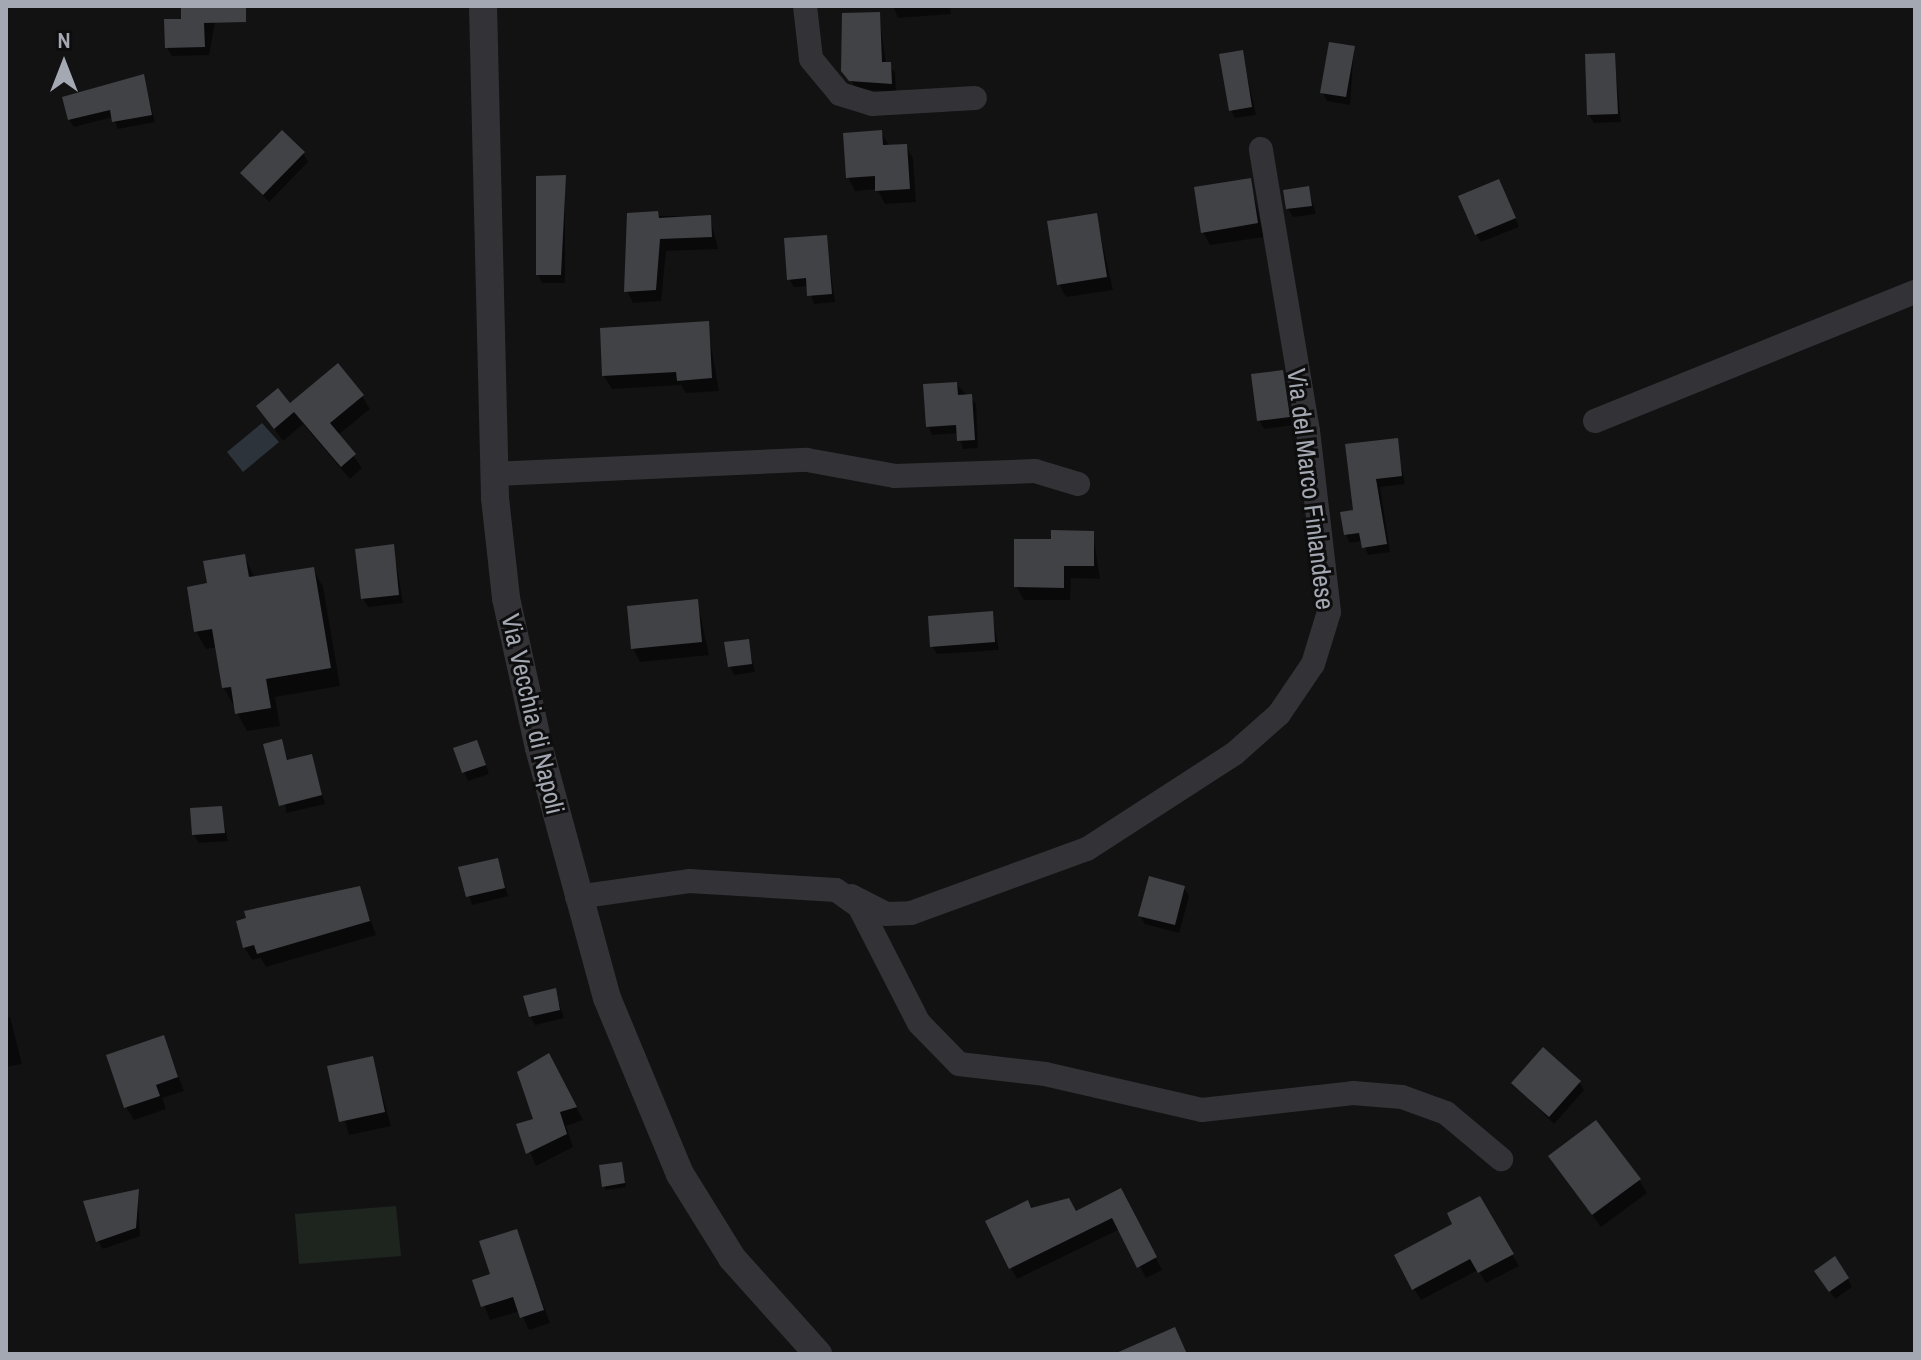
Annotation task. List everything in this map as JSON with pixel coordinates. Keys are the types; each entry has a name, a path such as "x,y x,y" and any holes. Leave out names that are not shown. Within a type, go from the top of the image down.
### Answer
{"street":[{"name":"Via Vecchia di Napoli","path":"483,6 494,474 512,627 577,897 623,1044 685,1186 739,1267 818,1354"},
{"path":"805,6 811,59 840,94 872,104 975,98"},
{"name":"Via del Marco Finlandese","path":"577,897 703,881 827,888 886,914 911,913 1087,849 1234,754 1279,714 1317,656 1329,612 1308,431 1261,149"},
{"path":"1595,421 1915,292"},
{"path":"494,474 807,460 895,476 1035,471 1078,484"},
{"path":"851,896 919,1023 959,1064 1045,1074 1202,1110 1353,1093 1402,1097 1446,1113 1501,1159"}],"shaded area":[{"path":"262,423 279,442 243,472 227,452"},
{"path":"396,1206 401,1256 299,1264 295,1214"}],"building":[{"path":"181,6 246,6 246,22 204,23 205,47 165,48 164,19 181,19"},
{"path":"880,12 882,62 891,62 892,84 849,81 841,71 842,13"},
{"path":"1329,42 1355,46 1346,97 1320,93"},
{"path":"1243,50 1252,107 1229,111 1219,54"},
{"path":"1615,53 1618,114 1587,115 1585,54"},
{"path":"144,74 152,115 112,122 110,110 68,120 62,97"},
{"path":"282,130 305,152 263,195 240,173"},
{"path":"882,130 883,145 907,144 910,189 875,191 875,176 846,178 843,133"},
{"path":"566,175 561,275 536,275 536,176"},
{"path":"1251,178 1258,223 1201,233 1194,187"},
{"path":"1499,179 1516,218 1475,235 1458,196"},
{"path":"1309,186 1312,206 1286,209 1283,190"},
{"path":"658,211 659,218 711,215 712,237 660,239 656,290 624,292 627,213"},
{"path":"1097,213 1107,277 1057,285 1047,221"},
{"path":"827,235 832,294 807,296 806,278 787,280 784,238"},
{"path":"709,321 712,378 677,381 676,372 602,376 600,328"},
{"path":"338,363 364,395 330,423 356,454 341,467 294,412 274,429 256,406 278,388 290,403"},
{"path":"1283,370 1290,417 1257,421 1251,374"},
{"path":"957,382 958,395 972,394 975,440 957,441 956,425 926,427 923,384"},
{"path":"1398,438 1402,476 1376,479 1387,544 1362,548 1359,533 1344,535 1340,512 1353,510 1345,444"},
{"path":"1051,530 1094,531 1094,566 1064,566 1064,588 1014,587 1014,539 1051,539"},
{"path":"394,544 399,595 361,599 355,549"},
{"path":"245,554 249,577 314,567 331,668 266,679 271,708 235,714 231,687 222,688 212,629 194,632 187,587 207,583 203,561"},
{"path":"698,599 702,642 631,649 627,606"},
{"path":"993,611 995,642 930,647 928,616"},
{"path":"749,639 752,664 728,667 724,642"},
{"path":"282,739 287,760 312,754 322,795 279,806 263,744"},
{"path":"477,740 486,765 462,773 453,748"},
{"path":"222,806 225,833 192,835 190,808"},
{"path":"498,858 505,888 466,897 458,867"},
{"path":"1149,876 1185,886 1175,925 1138,916"},
{"path":"360,886 370,921 257,954 254,945 243,948 236,921 246,918 244,911"},
{"path":"556,988 560,1010 529,1017 523,996"},
{"path":"164,1035 178,1077 156,1085 160,1096 124,1108 106,1055"},
{"path":"1543,1047 1581,1081 1549,1117 1511,1083"},
{"path":"549,1053 577,1107 560,1112 567,1134 526,1154 516,1124 533,1119 517,1072"},
{"path":"373,1056 385,1112 339,1122 327,1066"},
{"path":"1596,1120 1641,1179 1592,1215 1548,1156"},
{"path":"622,1162 625,1183 602,1187 599,1165"},
{"path":"1121,1188 1157,1257 1137,1268 1112,1218 1009,1269 985,1221 1028,1200 1031,1208 1069,1198 1076,1211"},
{"path":"139,1189 136,1228 96,1242 83,1201"},
{"path":"1480,1196 1514,1254 1478,1273 1470,1259 1412,1290 1394,1255 1452,1224 1447,1213"},
{"path":"517,1229 544,1310 520,1318 513,1297 481,1307 472,1280 490,1274 479,1241"},
{"path":"1835,1256 1849,1278 1829,1292 1814,1271"},
{"path":"1175,1327 1187,1354 1114,1354"}]}
